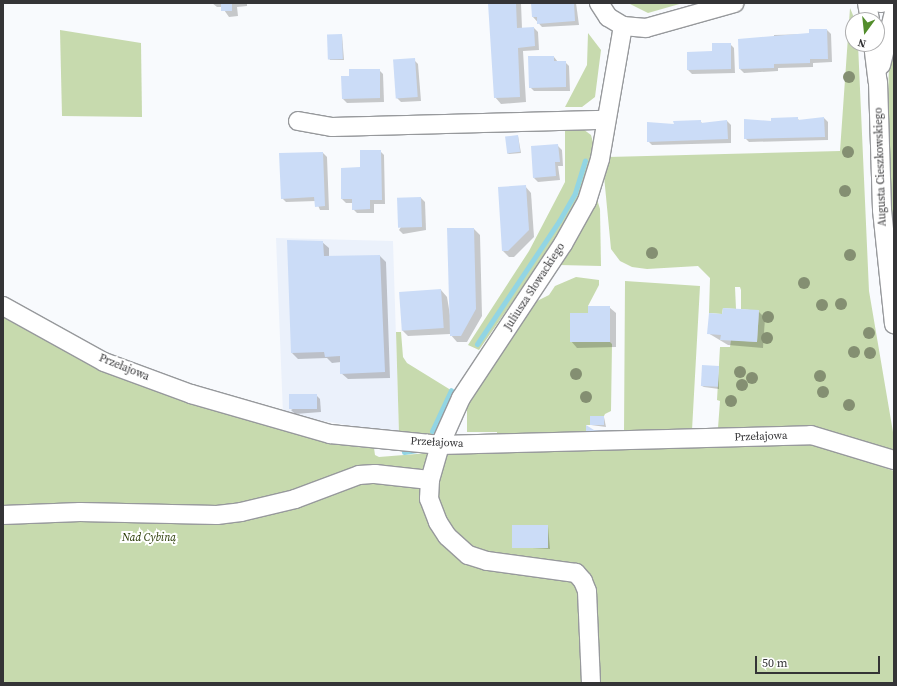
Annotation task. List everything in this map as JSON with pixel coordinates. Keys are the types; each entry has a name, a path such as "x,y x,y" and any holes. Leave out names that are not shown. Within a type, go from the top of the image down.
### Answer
{"street":[{"path":"599,3 608,17 623,26 646,28 735,3"},
{"name":"Augusta Cieszkowskiego","path":"878,82 894,12"},
{"name":"Juliusza Słowackiego","path":"591,683 587,591 583,581 576,573 487,561 468,555 448,536 438,522 430,499 430,480 440,445 462,398 581,214 597,171 623,26"},
{"name":"Augusta Cieszkowskiego","path":"874,52 878,82 882,210 894,324"},
{"path":"298,121 332,127 606,120"},
{"name":"Przełajowa","path":"3,306 104,362 190,394 330,434 440,445 811,435 894,460"},
{"path":"3,515 80,512 217,515 240,512 295,499 359,475 375,474 430,480"}],"shaded area":[{"path":"276,238 393,241 399,434 283,414"}],"green space":[{"path":"628,3 683,3 648,13"},
{"path":"60,30 141,43 142,117 62,116"},
{"path":"894,31 894,251 887,123 889,67"},
{"path":"588,33 601,50 595,97 582,107 565,107 587,65"},
{"path":"847,52 858,52 869,291 894,438 894,454 855,443 624,432 625,281 700,286 692,430 718,428 720,401 717,400 720,347 730,347 731,340 757,342 759,311 741,309 741,290 740,287 735,287 736,309 723,308 722,314 709,313 710,278 698,266 647,269 632,267 620,261 611,249 604,176 608,157 840,151"},
{"path":"565,129 583,129 591,135 594,146 585,189 560,234 479,350 468,345 529,251 565,182"},
{"path":"596,196 600,209 601,266 559,265"},
{"path":"576,277 599,280 599,285 588,306 588,313 570,314 570,342 610,342 612,344 611,411 604,416 590,417 590,425 586,425 586,436 497,438 497,432 467,432 467,407 535,302 549,295 555,286"},
{"name":"Nad Cybiną","path":"3,311 221,409 357,447 374,448 375,455 379,457 429,453 811,443 894,471 894,683 3,683"},
{"path":"396,332 401,332 403,357 407,363 454,392 438,430 432,434 399,434"}],"building":[{"path":"221,3 232,3 232,11 221,11"},
{"path":"488,3 516,3 517,28 534,27 535,46 518,48 520,97 494,98"},
{"path":"531,3 574,3 575,21 537,24 537,17 532,17"},
{"path":"809,29 827,29 828,59 810,59 810,63 774,64 774,68 739,69 738,39 809,33"},
{"path":"342,34 343,59 328,60 327,35"},
{"path":"712,43 731,43 731,69 687,70 687,52 712,51"},
{"path":"528,56 554,56 554,61 566,61 566,87 529,88"},
{"path":"415,58 418,97 396,98 393,60"},
{"path":"349,69 380,69 380,98 342,99 341,76 349,76"},
{"path":"798,117 798,120 824,117 825,137 744,139 744,119 771,121 771,118"},
{"path":"701,120 701,123 727,120 728,139 647,142 647,122 674,124 673,121"},
{"path":"518,135 520,152 507,153 505,137"},
{"path":"558,144 560,162 555,162 556,176 533,178 531,146"},
{"path":"360,150 381,150 382,200 370,200 370,209 352,210 352,199 341,199 341,168 360,167"},
{"path":"323,152 325,206 315,207 314,197 281,199 279,153"},
{"path":"526,185 529,230 508,251 502,251 498,187"},
{"path":"421,197 422,227 398,228 397,198"},
{"path":"447,228 474,228 476,309 461,336 450,336"},
{"path":"287,240 323,241 324,256 380,255 385,372 340,374 340,356 325,357 324,352 291,353"},
{"path":"441,289 444,328 402,331 399,292"},
{"path":"588,306 610,306 610,342 570,342 570,313 588,313"},
{"path":"723,308 759,310 757,342 720,340 721,335 707,334 709,313 722,314"},
{"path":"702,365 719,366 718,387 701,386"},
{"path":"289,394 317,394 317,409 289,409"},
{"path":"590,416 604,416 604,425 590,425"},
{"path":"586,425 594,430 624,430 624,436 586,436"},
{"path":"512,525 548,525 548,548 512,548"}],"waterway":[{"path":"477,344 559,221 575,193 585,161"},
{"path":"432,431 451,390"},
{"path":"404,452 417,450"}]}
